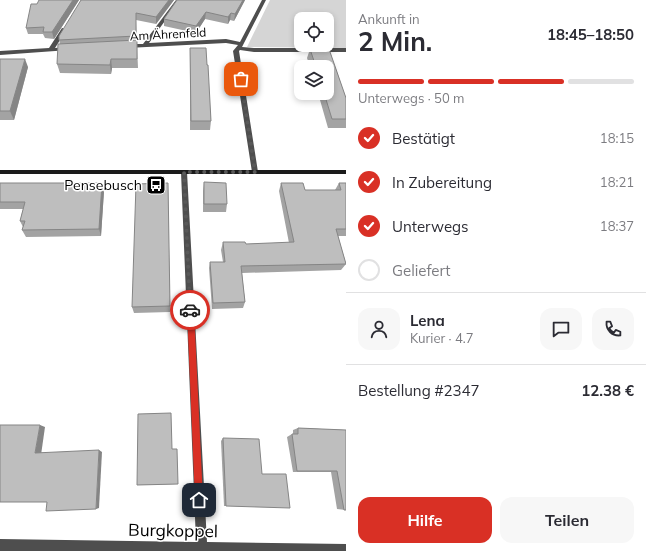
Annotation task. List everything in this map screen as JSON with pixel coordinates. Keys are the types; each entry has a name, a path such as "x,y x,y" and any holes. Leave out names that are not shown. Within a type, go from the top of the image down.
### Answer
{"main road":[{"path":"0,172 346,172"}],"street":[{"path":"145,45 178,0"},
{"path":"255,172 236,51 264,0"},
{"path":"51,50 66,25"},
{"name":"Am Ährenfeld","path":"123,46 226,41 254,50 346,50"},
{"path":"0,53 72,49"},
{"path":"184,172 201,549"},
{"name":"Burgkoppel","path":"0,545 346,550"}],"shaded area":[{"path":"270,0 346,0 346,48 334,48 334,12 294,12 294,47 247,47"}],"building":[{"path":"39,0 73,0 52,32 43,32 44,27 26,28 31,4 37,4"},
{"path":"81,0 169,0 156,17 136,13 136,36 59,40 59,36"},
{"path":"177,0 243,0 235,14 231,13 228,17 206,12 196,26 164,19"},
{"path":"137,40 137,59 111,59 110,65 57,64 58,44"},
{"path":"190,48 206,48 211,121 191,121"},
{"path":"311,52 330,52 333,60 314,60"},
{"path":"0,59 25,59 10,111 0,111"},
{"path":"334,63 346,98 346,119 332,119 326,100 334,100"},
{"path":"204,182 226,183 227,204 204,204"},
{"path":"0,183 102,183 99,229 22,230 25,221 20,221 25,202 0,202"},
{"path":"168,183 170,306 132,307 136,184"},
{"path":"281,183 303,183 305,190 341,190 339,183 346,183 346,229 336,229 346,264 241,266 245,302 213,303 210,262 225,262 223,242 245,242 246,244 294,242"},
{"path":"171,413 172,449 177,449 178,484 137,485 138,414"},
{"path":"0,425 40,425 35,453 99,450 96,509 46,511 47,502 0,502"},
{"path":"298,428 346,430 346,510 344,510 337,471 297,471 292,434 298,434"},
{"path":"223,438 259,439 262,474 286,474 290,508 226,506"}],"way so far":[{"path":"190,310 184,172 255,172 241,79"}],"place":[{"name":"Pensebusch","path":"156,185"}],"route":[{"path":"190,310 199,500"}]}
